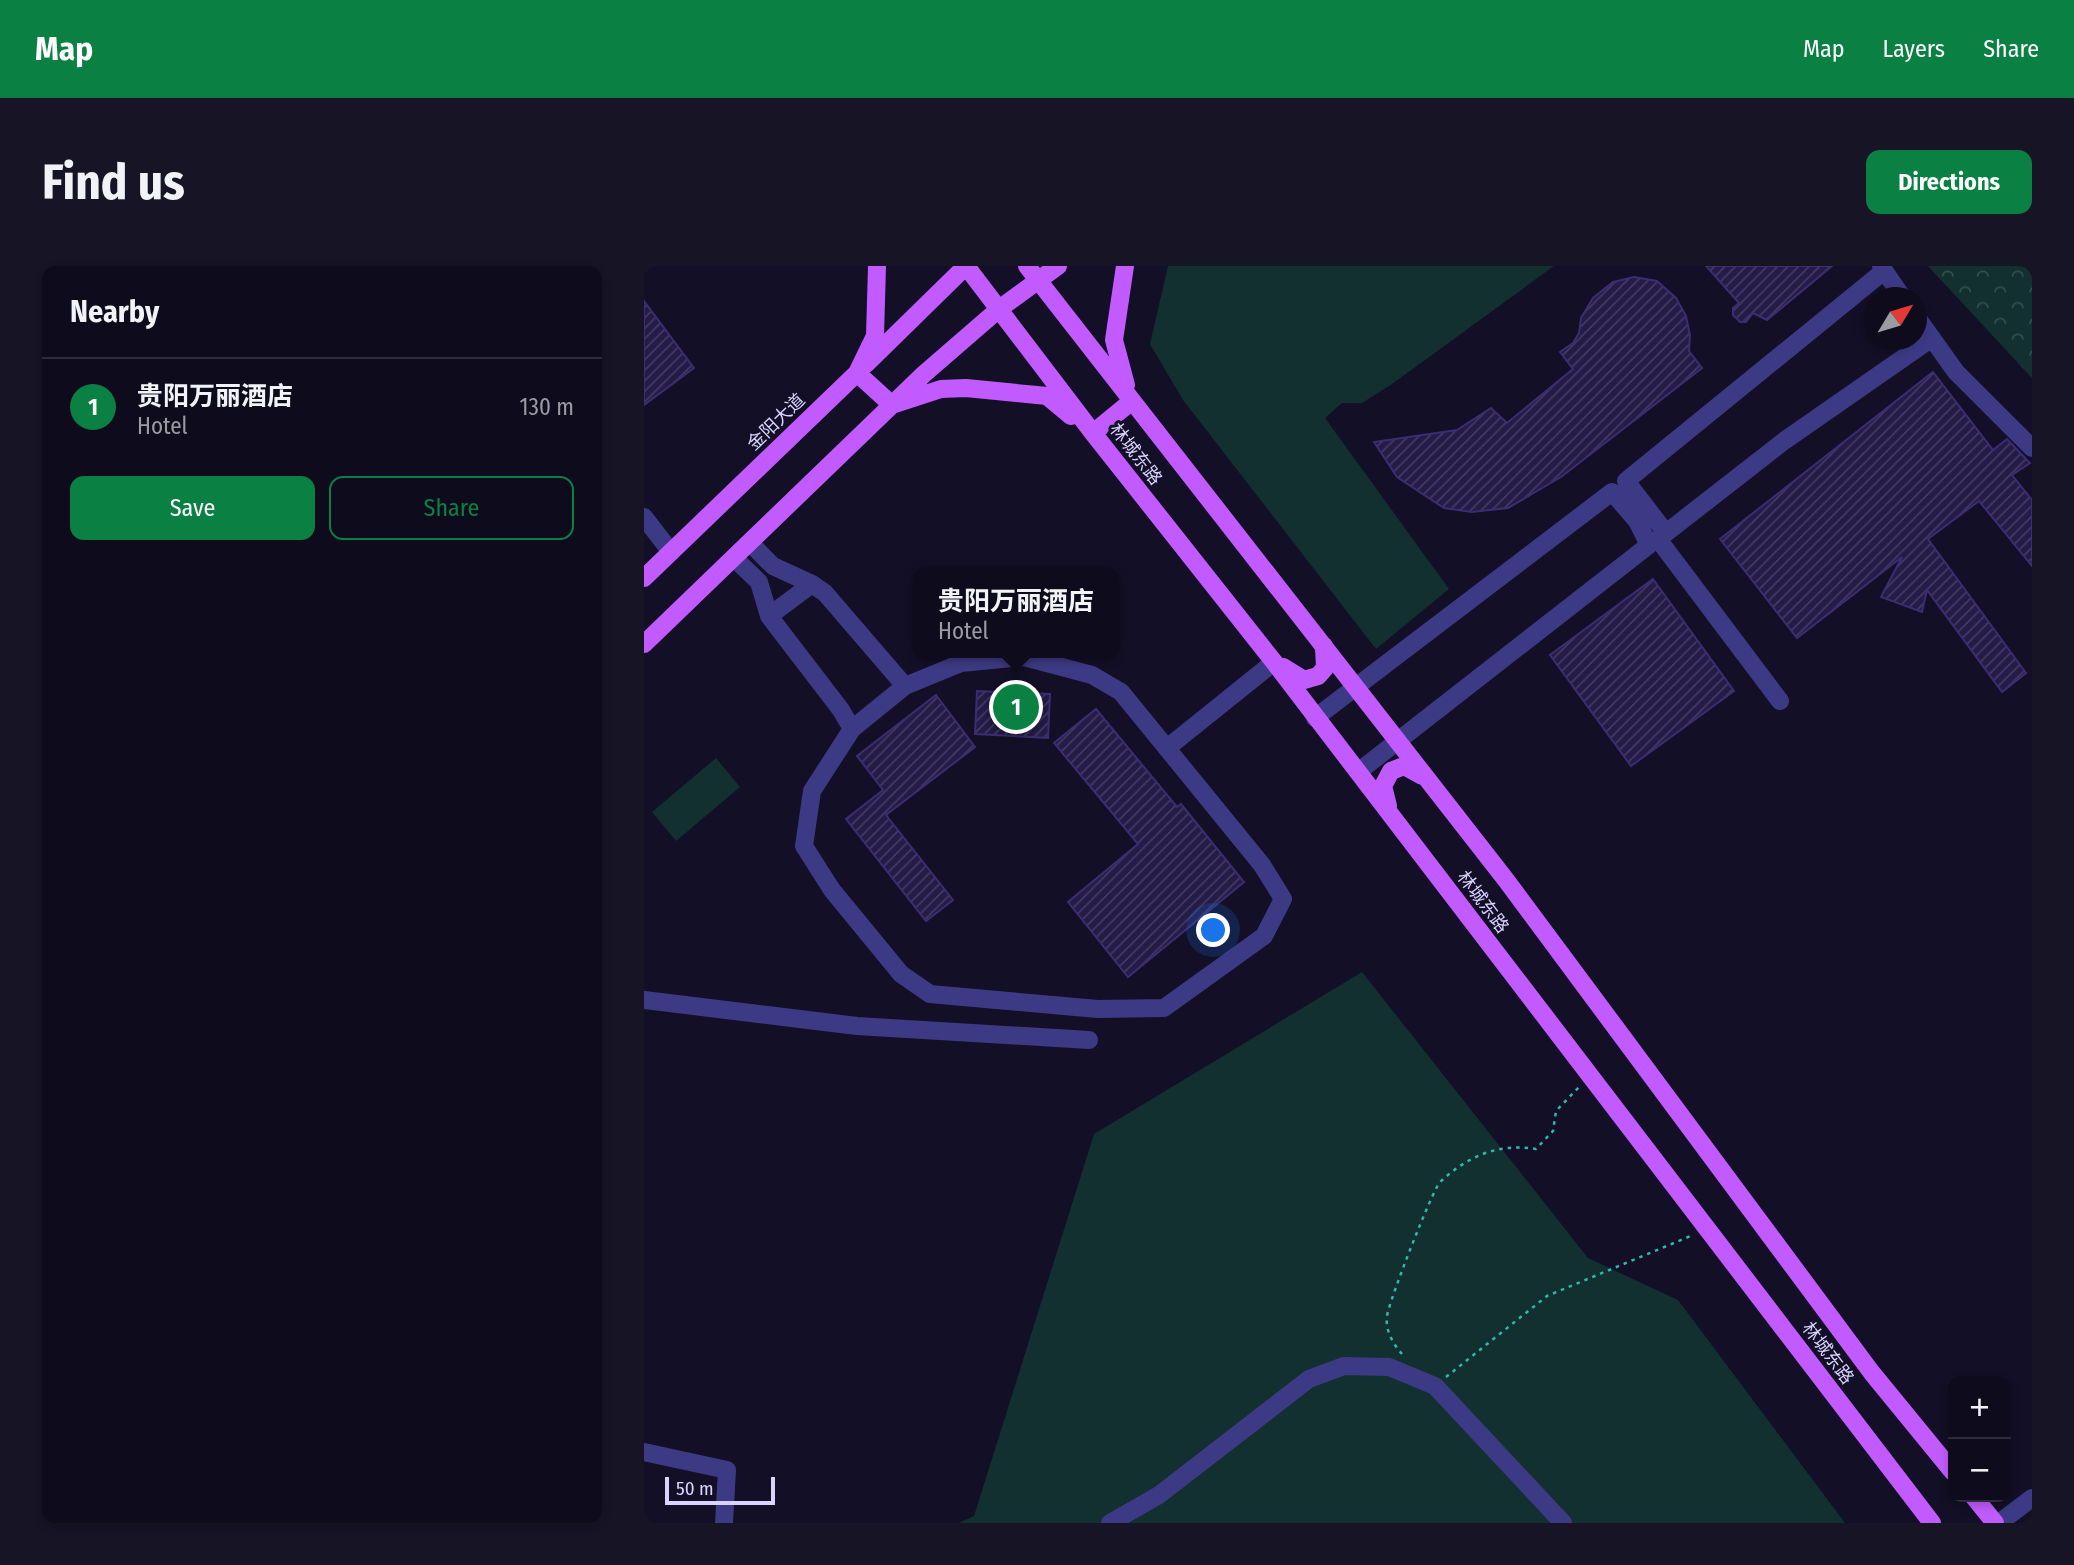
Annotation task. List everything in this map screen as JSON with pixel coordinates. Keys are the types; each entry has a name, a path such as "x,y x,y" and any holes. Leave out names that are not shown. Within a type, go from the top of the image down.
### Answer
{"main road":[{"name":"金阳大道","path":"644,578 857,373 875,336 877,266"},
{"path":"892,405 857,373 966,266"},
{"name":"林城东路","path":"966,266 1093,433 1274,662 1932,1523"},
{"path":"644,644 751,544 892,405 999,309 1033,273 1058,266"},
{"path":"892,405 941,389 966,388 1047,397 1093,433 1132,401 1114,340 1125,266"},
{"name":"林城东路","path":"1033,273 1506,880 1872,1373 1948,1466"},
{"path":"1274,662 1300,678 1311,680 1325,668 1324,646"},
{"path":"1391,816 1382,786 1391,771 1408,767 1428,780"},
{"path":"1978,1502 1997,1523"}],"street":[{"path":"1315,718 1619,486 1882,268 1895,287"},
{"path":"1927,331 1956,372 2032,448"},
{"path":"1358,772 1784,441 1932,338"},
{"path":"1619,486 1637,521 1657,539 1780,701"},
{"path":"644,517 671,552"},
{"path":"751,544 772,566 812,584 825,593 905,686"},
{"path":"734,558 759,583 769,616 841,709 852,729"},
{"path":"769,616 812,584"},
{"path":"1014,658 961,663 905,686 852,729 812,791 804,846 832,890 901,974 930,994 1098,1009 1164,1008 1264,936 1283,899 1262,866 1121,692 1092,675 1028,658"},
{"path":"1167,748 1274,662"},
{"path":"644,1000 857,1026 1089,1041"},
{"path":"1111,1523 1159,1495 1309,1379 1344,1366 1389,1367 1430,1383 1563,1523"},
{"path":"644,1451 727,1470 724,1523"},
{"path":"1997,1523 2032,1498"}],"path":[{"path":"1590,1077 1562,1103 1556,1111 1553,1131 1536,1149 1513,1145 1471,1157 1437,1185 1399,1276 1386,1317 1391,1342 1430,1383 1547,1296 1707,1230"}],"green space":[{"path":"1168,266 1554,266 1392,384 1362,403 1342,403 1325,418 1449,589 1376,649 1183,400 1150,344"},
{"path":"1928,266 2032,266 2032,378"},
{"path":"716,758 740,787 676,841 652,812"},
{"path":"1362,972 1588,1258 1678,1300 1845,1523 959,1523 974,1516 1094,1134"}],"building":[{"path":"1706,266 1832,266 1767,320 1753,313 1746,322 1740,322 1733,315 1733,308 1739,303"},
{"path":"1634,277 1657,281 1676,298 1686,316 1690,335 1689,351 1702,368 1561,477 1508,508 1472,512 1444,508 1397,477 1374,442 1457,430 1491,408 1507,423 1573,369 1560,352 1573,343 1579,333 1581,318 1593,298 1613,282"},
{"path":"644,301 694,368 644,405"},
{"path":"1933,372 1993,450 2007,439 2030,463 2012,475 2032,500 2032,566 1979,501 1928,539 2026,673 2002,692 1927,590 1922,612 1881,597 1902,557 1797,638 1720,539"},
{"path":"1653,579 1734,691 1631,766 1550,655"},
{"path":"977,691 1050,694 1048,738 975,734"},
{"path":"936,695 975,747 886,815 953,900 926,921 846,819 883,790 857,756"},
{"path":"1096,709 1177,807 1181,804 1244,882 1128,977 1068,902 1138,844 1054,743"}],"place":[{"name":"贵阳万丽酒店","path":"1016,707"}]}
